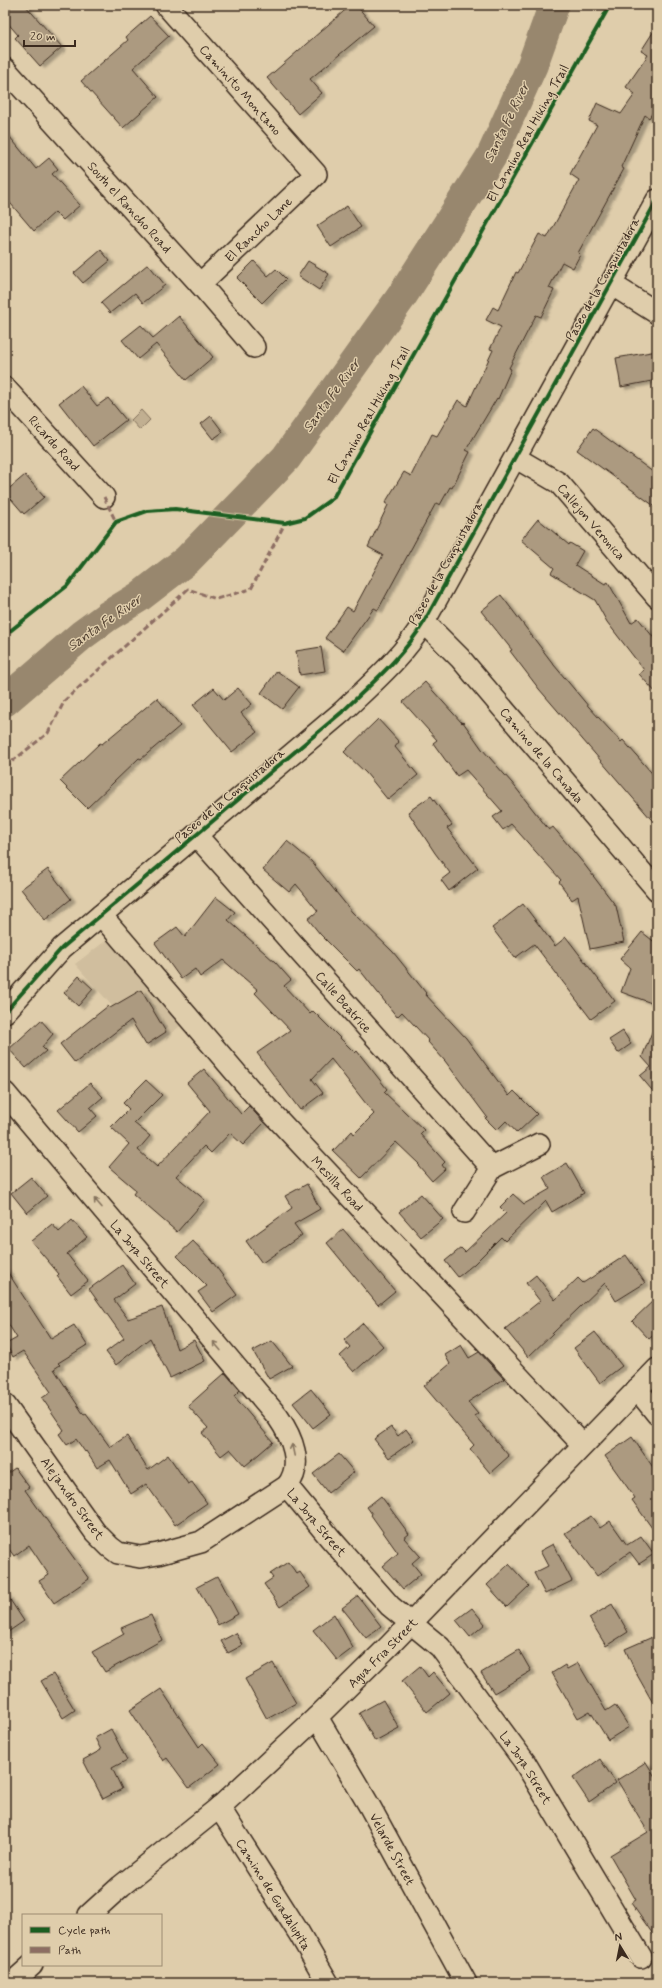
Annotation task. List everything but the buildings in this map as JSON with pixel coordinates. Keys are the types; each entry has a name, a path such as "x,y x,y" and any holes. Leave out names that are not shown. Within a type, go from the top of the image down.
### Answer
{"street":[{"name":"Caminito Montano","path":"166,5 316,174"},
{"name":"South el Rancho Road","path":"5,69 200,284 254,347"},
{"name":"El Rancho Lane","path":"200,284 316,174"},
{"name":"Paseo de la Conquistadora","path":"5,1012 62,948 196,836 379,678 405,650 424,622 516,458 657,200"},
{"path":"611,284 657,313"},
{"name":"Ricardo Road","path":"5,388 104,497"},
{"name":"Callejon Veronica","path":"516,458 559,484 657,598"},
{"name":"Camino de la Canada","path":"424,622 460,658 657,890"},
{"name":"Calle Beatrice","path":"196,836 492,1168"},
{"name":"Mesilla Road","path":"101,915 254,1094 582,1444"},
{"name":"La Joya Street","path":"5,1093 280,1420 291,1439 295,1457 294,1475 287,1486 330,1538 390,1606 410,1624 440,1647 524,1761 641,1957"},
{"path":"464,1212 492,1168 539,1144"},
{"name":"Agua Fria Street","path":"90,1914 219,1807 317,1717 410,1624 582,1444 657,1369"},
{"path":"637,1389 657,1414"},
{"name":"Alejandro Street","path":"5,1405 95,1532 110,1547 128,1556 140,1557 158,1554 201,1542 287,1486"},
{"name":"Velarde Street","path":"317,1717 370,1807 466,1983"},
{"name":"Camino de Guadalupita","path":"219,1807 328,1983"},
{"path":"12,1983 31,1966"}],"shaded area":[{"path":"141,410 150,420 140,430 131,420"},
{"path":"108,939 183,1024 150,1049 75,964"}],"waterway":[{"name":"Santa Fe River","path":"5,701 82,635 108,616 139,597 187,560 286,458 402,296 491,157 532,66 554,5"}],"marked path":[{"path":"104,497 116,522"},
{"path":"5,767 48,733 65,700 188,589 216,599 251,589 285,523"}],"cycle path":[{"name":"El Camino Real Hiking Trail","path":"5,635 67,586 116,522 147,511 175,509 285,523 305,518 333,498 610,5"},
{"path":"5,1012 62,948 342,712 386,670 406,647 424,622 657,200"}]}
